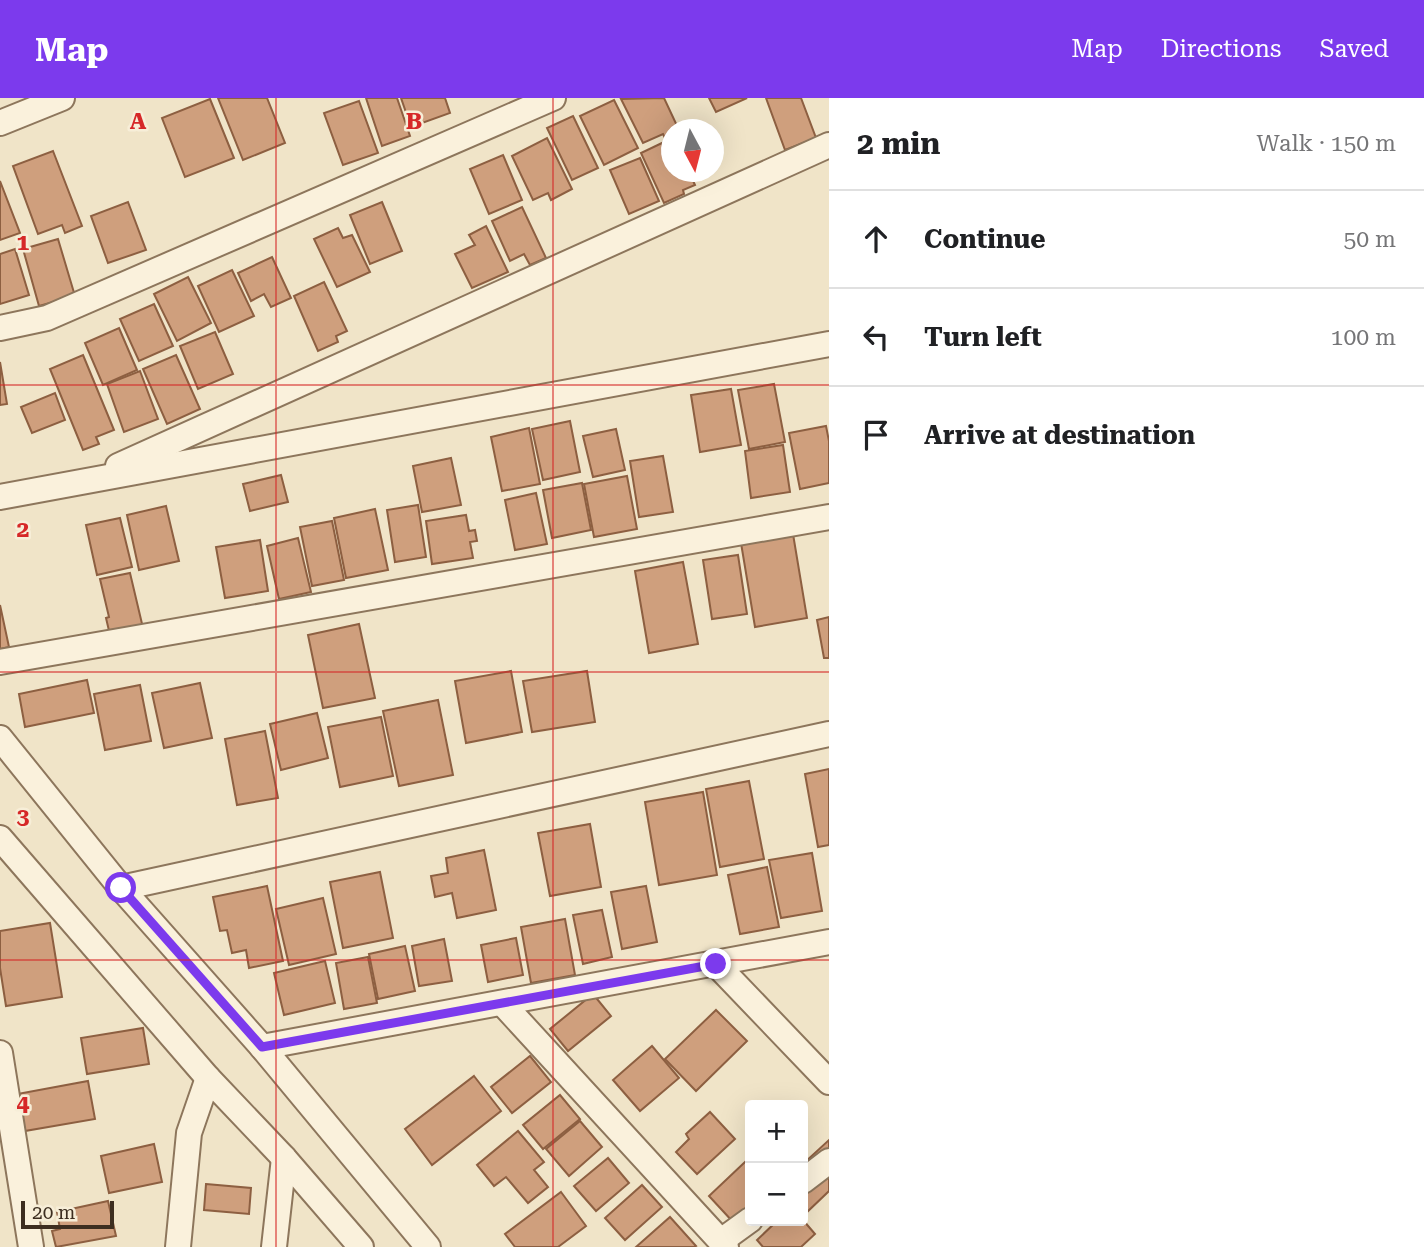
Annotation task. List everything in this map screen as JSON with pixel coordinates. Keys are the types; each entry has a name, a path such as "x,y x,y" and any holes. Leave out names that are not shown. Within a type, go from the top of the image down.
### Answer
{"street":[{"path":"0,123 62,98"},
{"path":"0,328 47,318 553,98"},
{"path":"84,481 829,145"},
{"path":"0,498 829,344"},
{"path":"0,662 829,517"},
{"path":"121,888 829,734"},
{"path":"0,738 121,888 262,1047 428,1247"},
{"path":"0,838 208,1078 284,1158 361,1247"},
{"path":"262,1047 829,942"},
{"path":"716,964 829,1082"},
{"path":"503,1004 723,1244 745,1224"},
{"path":"0,1053 31,1247"},
{"path":"178,1247 189,1133 208,1078"},
{"path":"274,1247 284,1158"},
{"path":"808,1177 829,1161"}],"building":[{"path":"218,98 267,98 285,143 243,160"},
{"path":"366,98 397,98 410,136 382,146"},
{"path":"401,98 445,98 450,113 411,127"},
{"path":"664,98 674,119 661,119 661,135 643,143 621,99"},
{"path":"709,98 747,98 716,112"},
{"path":"766,98 801,98 816,138 785,150"},
{"path":"210,99 234,158 185,177 162,118"},
{"path":"614,100 638,148 604,165 580,116"},
{"path":"359,101 378,153 343,165 324,113"},
{"path":"573,116 598,168 572,180 547,128"},
{"path":"547,138 572,189 551,200 548,193 533,200 512,156"},
{"path":"661,143 661,182 694,182 695,185 683,190 684,194 664,203 641,153"},
{"path":"53,151 82,226 65,233 62,225 38,234 13,166"},
{"path":"503,155 522,200 489,214 470,169"},
{"path":"640,158 659,201 629,214 610,170"},
{"path":"0,181 20,233 0,240"},
{"path":"128,202 146,250 108,263 91,216"},
{"path":"382,202 402,251 370,264 350,215"},
{"path":"522,207 546,258 530,265 524,254 510,261 492,221"},
{"path":"486,226 508,272 472,288 455,254 475,245 469,235"},
{"path":"338,228 343,238 352,235 370,272 337,287 314,239"},
{"path":"58,239 75,296 39,306 23,249"},
{"path":"15,249 29,295 0,304 0,254"},
{"path":"272,257 291,298 271,307 264,294 251,301 238,273"},
{"path":"232,270 254,316 219,332 198,286"},
{"path":"188,277 211,323 177,341 154,294"},
{"path":"324,282 347,331 336,336 338,342 318,351 294,296"},
{"path":"154,304 173,346 139,361 120,319"},
{"path":"119,328 137,370 103,385 85,343"},
{"path":"215,332 233,374 198,389 180,346"},
{"path":"83,355 114,430 96,437 99,444 83,450 50,369"},
{"path":"176,355 200,409 167,424 143,369"},
{"path":"0,362 7,404 0,405"},
{"path":"140,371 158,419 124,432 107,384"},
{"path":"774,384 785,442 749,449 738,390"},
{"path":"731,389 741,445 700,452 691,395"},
{"path":"55,393 65,420 32,433 21,407"},
{"path":"570,421 580,472 543,480 532,429"},
{"path":"826,426 829,441 829,483 800,489 789,433"},
{"path":"529,428 540,484 502,491 491,437"},
{"path":"616,429 625,470 593,477 583,436"},
{"path":"783,445 790,492 751,498 745,451"},
{"path":"663,456 673,512 639,517 630,461"},
{"path":"451,458 461,505 422,512 413,466"},
{"path":"281,475 288,502 250,511 243,484"},
{"path":"627,476 637,529 594,537 584,484"},
{"path":"582,483 591,530 552,538 543,490"},
{"path":"536,493 547,544 515,550 505,500"},
{"path":"418,505 426,557 395,562 387,510"},
{"path":"166,506 179,561 139,570 127,515"},
{"path":"375,509 388,570 346,578 334,518"},
{"path":"466,515 469,531 475,530 477,541 470,542 473,558 432,564 426,521"},
{"path":"120,518 132,567 97,575 86,525"},
{"path":"332,521 344,580 312,586 300,527"},
{"path":"793,534 807,618 755,627 741,543"},
{"path":"298,538 311,592 279,599 267,546"},
{"path":"260,540 268,591 225,598 216,547"},
{"path":"738,555 747,614 712,619 703,560"},
{"path":"683,562 698,644 649,653 635,571"},
{"path":"130,573 143,628 110,635 106,618 109,617 100,579"},
{"path":"0,605 9,647 0,649"},
{"path":"829,617 829,658 824,658 817,620"},
{"path":"359,624 375,698 323,708 308,635"},
{"path":"511,671 522,732 466,743 455,681"},
{"path":"587,671 595,722 532,732 523,681"},
{"path":"87,680 94,713 25,727 19,694"},
{"path":"200,683 212,738 164,748 152,693"},
{"path":"140,685 151,741 105,750 94,694"},
{"path":"438,700 453,775 399,786 383,711"},
{"path":"317,713 328,758 281,770 270,724"},
{"path":"381,717 393,776 340,787 328,727"},
{"path":"265,731 278,798 237,805 225,739"},
{"path":"829,769 829,845 818,847 805,774"},
{"path":"749,781 764,859 720,867 706,789"},
{"path":"703,792 717,875 659,885 645,802"},
{"path":"590,824 601,887 550,896 538,833"},
{"path":"484,850 496,910 457,918 452,893 435,897 431,876 448,873 446,858"},
{"path":"812,853 822,911 781,918 769,860"},
{"path":"767,867 779,927 740,934 728,875"},
{"path":"380,872 393,938 343,948 330,882"},
{"path":"267,886 283,961 249,968 246,950 232,953 227,930 220,931 213,897"},
{"path":"646,886 657,942 622,949 611,892"},
{"path":"323,898 336,954 289,965 276,909"},
{"path":"602,910 612,957 583,964 573,915"},
{"path":"565,919 575,975 531,983 521,927"},
{"path":"50,923 62,997 6,1006 0,968 0,931"},
{"path":"516,938 523,975 488,982 481,945"},
{"path":"444,939 452,981 419,986 412,946"},
{"path":"405,946 415,991 378,999 369,954"},
{"path":"368,957 377,1003 344,1009 336,963"},
{"path":"325,961 335,1003 284,1015 274,973"},
{"path":"593,994 611,1016 568,1051 550,1029"},
{"path":"716,1010 747,1041 696,1091 665,1059"},
{"path":"143,1028 149,1064 87,1074 81,1038"},
{"path":"652,1046 679,1078 640,1111 613,1080"},
{"path":"530,1056 551,1082 512,1113 491,1087"},
{"path":"474,1076 501,1111 432,1165 405,1129"},
{"path":"88,1081 95,1119 19,1132 12,1095"},
{"path":"560,1095 580,1119 543,1149 523,1125"},
{"path":"710,1112 735,1139 697,1174 676,1152 689,1139 686,1134"},
{"path":"580,1121 602,1147 569,1176 546,1149"},
{"path":"518,1131 544,1162 534,1170 548,1187 528,1203 506,1177 494,1186 477,1165"},
{"path":"829,1140 829,1191 808,1211 808,1163 808,1159"},
{"path":"154,1144 162,1182 109,1193 101,1156"},
{"path":"608,1158 629,1183 596,1211 574,1186"},
{"path":"745,1162 745,1213 734,1223 709,1196"},
{"path":"206,1184 251,1188 249,1214 204,1210"},
{"path":"642,1185 662,1207 625,1240 605,1218"},
{"path":"561,1192 586,1226 558,1247 515,1247 505,1234"},
{"path":"108,1201 116,1236 56,1247 52,1231 60,1229 57,1212"},
{"path":"670,1217 696,1246 636,1247"},
{"path":"772,1226 808,1226 815,1234 801,1247 763,1247 757,1240"}],"route":[{"path":"121,888 262,1047 716,964"}]}
